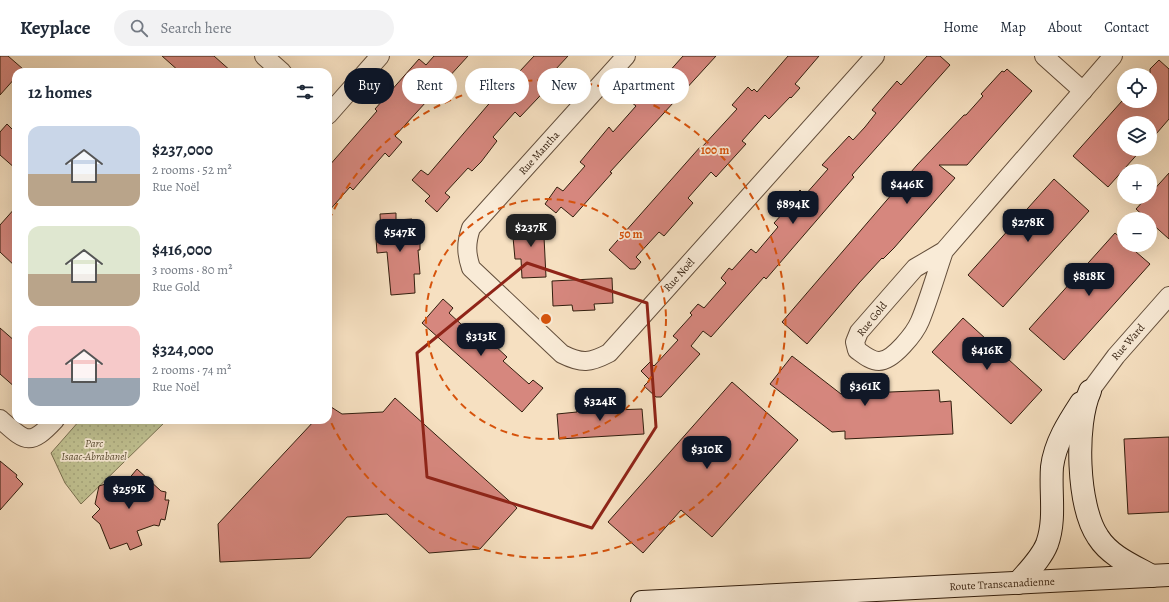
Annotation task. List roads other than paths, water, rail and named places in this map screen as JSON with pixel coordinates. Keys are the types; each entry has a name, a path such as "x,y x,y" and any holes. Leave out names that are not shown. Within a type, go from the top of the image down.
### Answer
{"main road":[{"path":"1090,391 1082,415 1080,446 1085,501 1090,521 1098,537 1112,552 1160,575"},
{"path":"1018,583 1040,557 1047,543 1052,518 1052,476 1056,451 1066,427 1090,391"},
{"name":"Route Transcanadienne","path":"642,602 1160,575"}],"street":[{"path":"264,56 278,68"},
{"path":"332,110 380,56"},
{"name":"Rue Mantha","path":"467,256 466,242 471,228 626,56"},
{"name":"Rue Noël","path":"467,256 471,268 562,354 575,361 593,362 609,353 875,56"},
{"path":"1044,56 1083,91"},
{"name":"Rue Gold","path":"944,251 919,323 899,350 890,358 881,361 872,360 857,350 855,342 859,332 915,268 944,251 1113,56"},
{"name":"Rue Ward","path":"1090,391 1116,356 1169,296"},
{"path":"0,419 23,438 33,438 42,434 51,424"}],"park label":[{"name":"Parc Isaac-Abrabanel","path":"94,449"}]}
